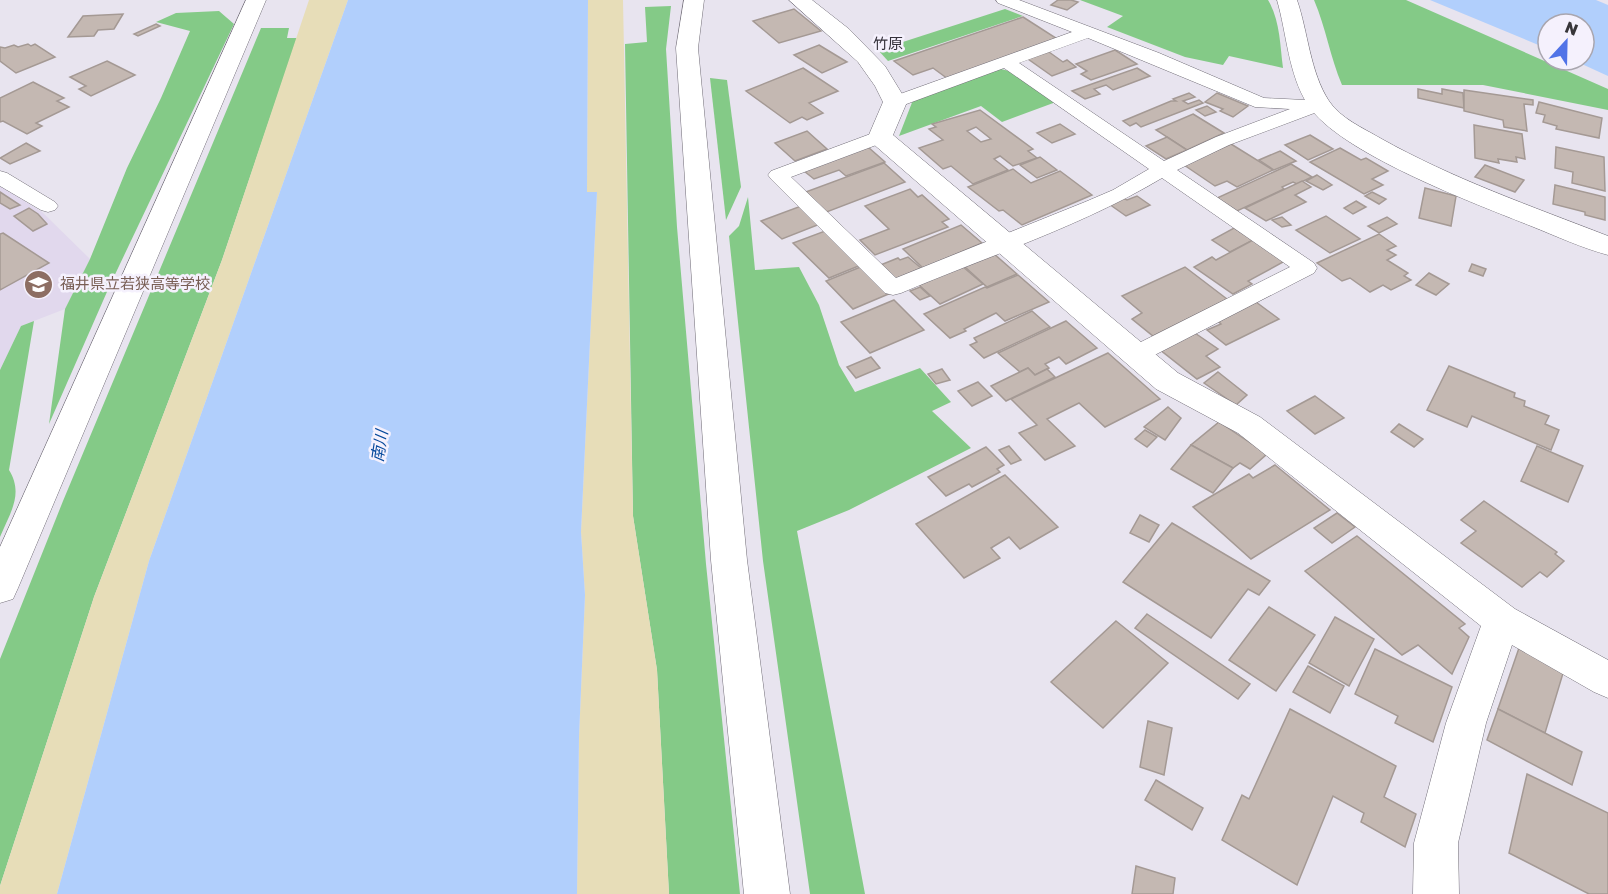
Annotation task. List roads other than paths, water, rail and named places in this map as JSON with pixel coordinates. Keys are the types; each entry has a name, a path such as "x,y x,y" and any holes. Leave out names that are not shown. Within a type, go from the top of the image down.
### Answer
{"street":[{"path":"0,588 256,0"},
{"path":"694,0 687,48 729,560 767,894"},
{"path":"799,0 844,36 885,80 895,102 880,137 1167,381 1249,425 1502,621 1608,680"},
{"path":"1287,0 1294,20 1306,78 1319,105 1342,126 1381,150 1453,184 1608,246"},
{"path":"1436,894 1436,843 1466,723 1502,621"}],"lane":[{"path":"1004,0 1153,57 1261,103 1319,105"},
{"path":"895,102 1088,32"},
{"path":"1006,62 1306,268 1137,354"},
{"path":"880,137 778,175 893,288 1005,243 1122,192 1163,170 1279,119 1319,105"},
{"path":"0,177 48,207"}],"water":[{"name":"南川","path":"348,0 588,0 587,192 597,192 581,532 585,595 579,737 577,894 57,894 149,561"},
{"path":"1430,0 1596,0 1608,5 1608,76 1596,71 1596,12 1536,12 1536,44"}],"place":[{"name":"福井県立若狭高等学校","path":"39,284"}],"district":[{"name":"竹原","path":"888,44"}]}
